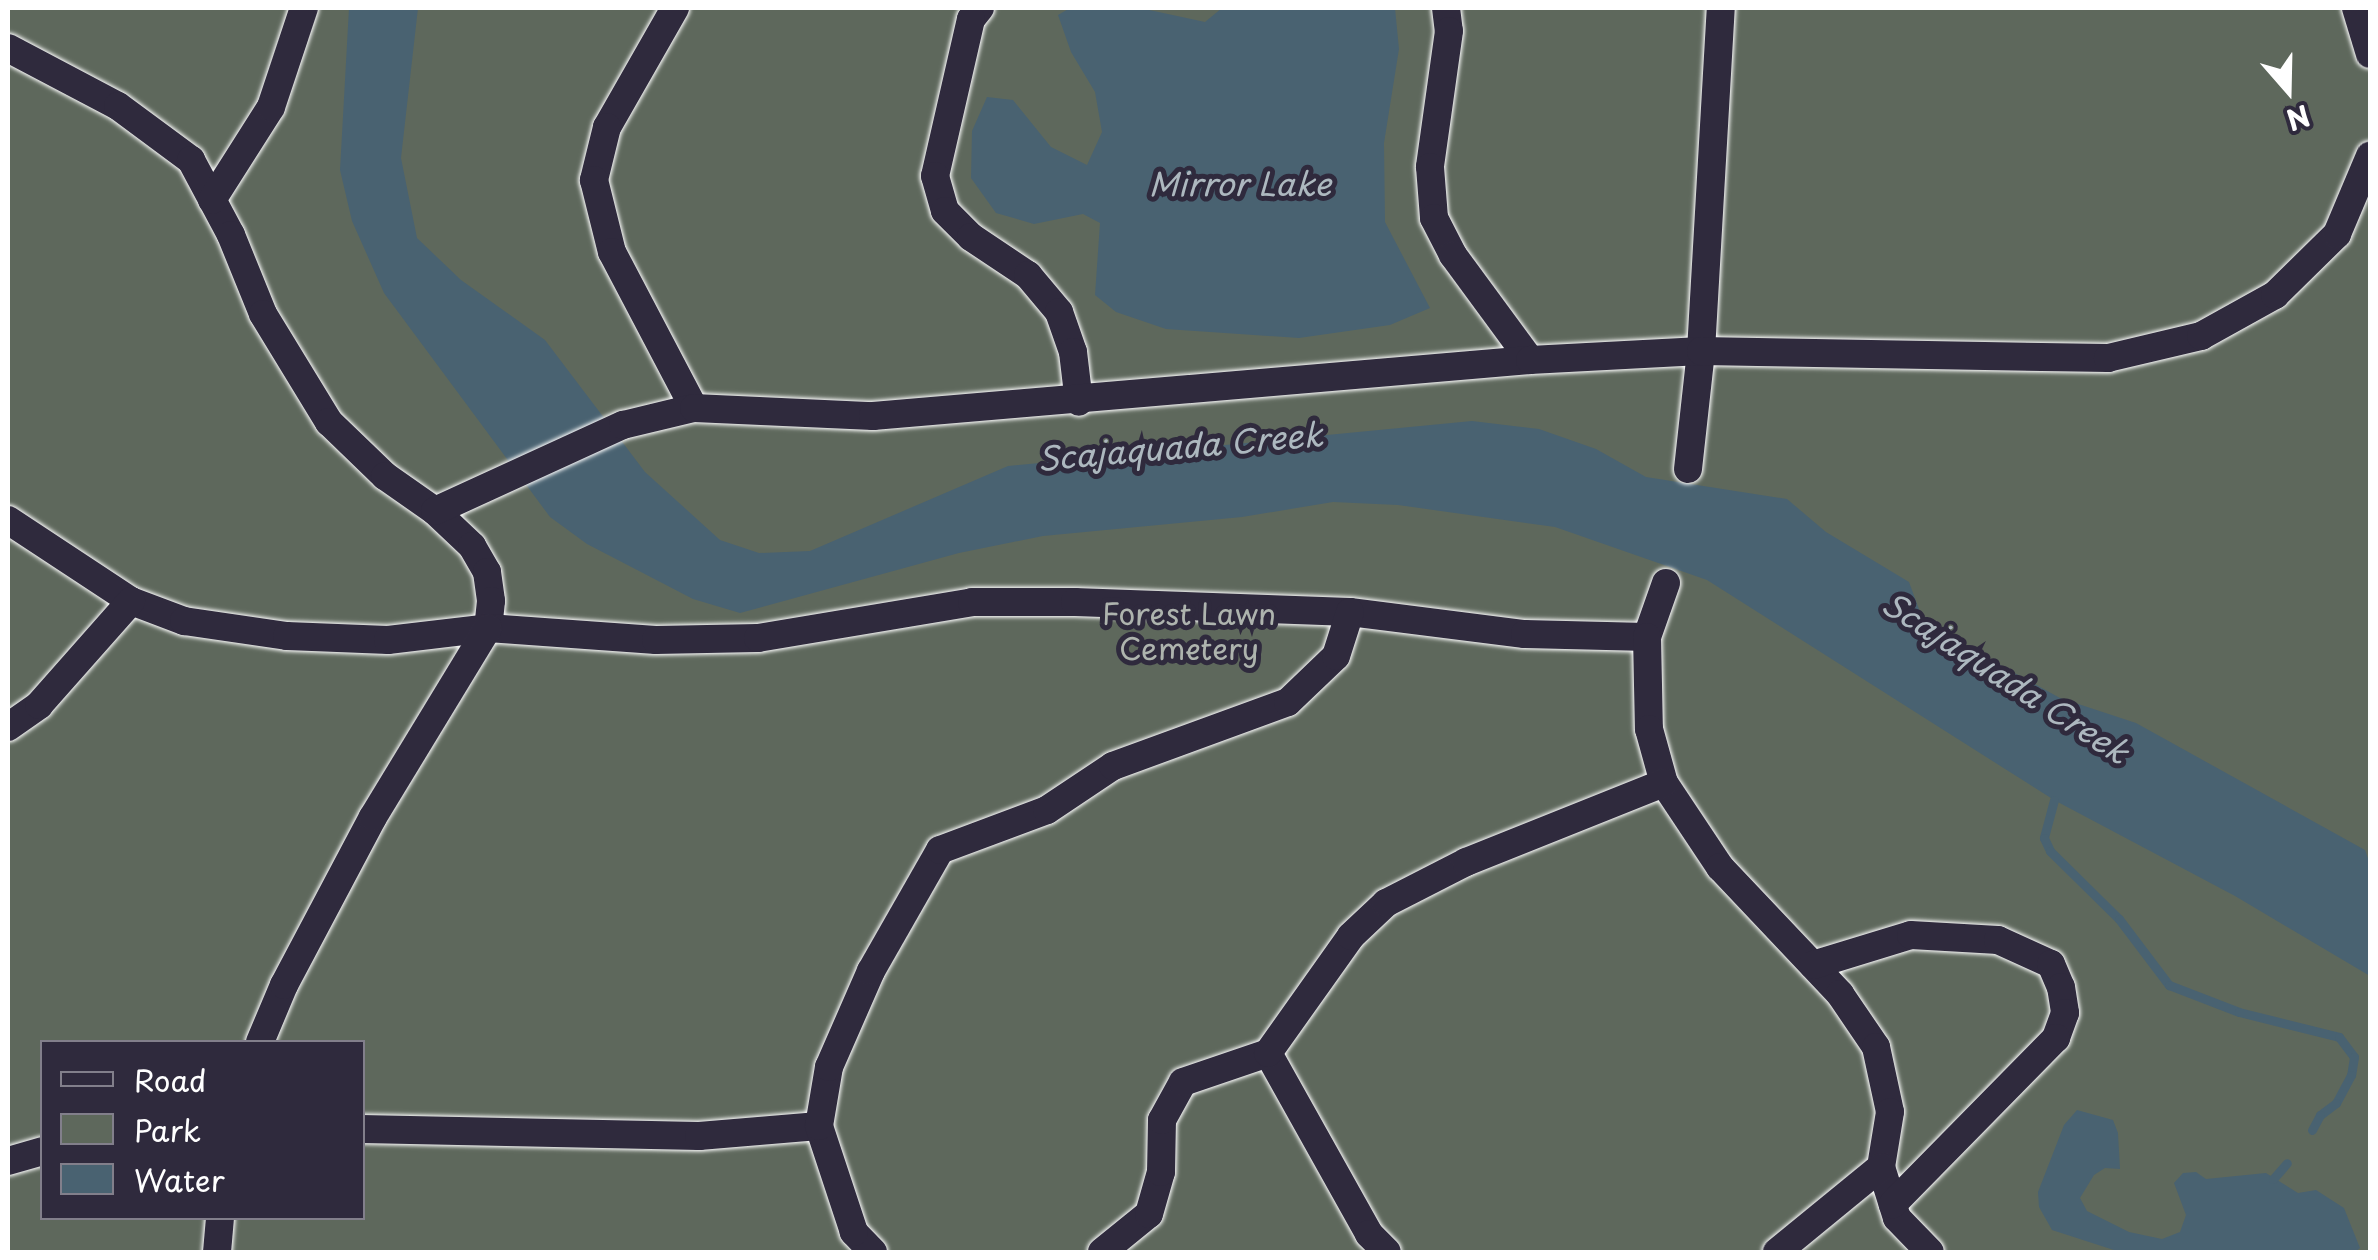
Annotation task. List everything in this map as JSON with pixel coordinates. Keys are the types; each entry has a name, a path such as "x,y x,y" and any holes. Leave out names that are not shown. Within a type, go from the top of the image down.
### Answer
{"street":[{"path":"212,200 271,108 304,8"},
{"path":"675,8 607,128 594,180 612,252 694,408"},
{"path":"980,8 971,19 935,176 945,211 970,237 1028,275 1058,312 1073,352 1079,402"},
{"path":"1446,8 1449,31 1430,168 1434,218 1453,256 1530,360"},
{"path":"1688,469 1702,351 1721,8"},
{"path":"2356,8 2370,54"},
{"path":"8,48 118,106 190,160 263,314 329,422 385,476 435,512 472,546 487,572 492,601 488,628 373,817 284,985 261,1040"},
{"path":"435,512 622,425 694,408 873,416 1079,402 1530,360 1702,351 2108,358 2200,336 2275,295 2337,234 2370,156"},
{"path":"8,520 131,601 184,621 287,636 388,640 488,628 656,640 758,638 972,602 1350,612 1525,634 1647,637"},
{"path":"1666,583 1647,637 1649,729 1664,783 1720,868 1840,994 1876,1047 1890,1112 1881,1167 1898,1218 1930,1252"},
{"path":"8,727 39,705 131,601"},
{"path":"873,1252 854,1232 820,1126 829,1067 870,972 940,850 1047,810 1114,766 1288,702 1336,656 1350,612"},
{"path":"1102,1252 1149,1214 1160,1172 1162,1120 1183,1082 1268,1053 1303,1009 1351,936 1386,902 1466,862 1664,783"},
{"path":"1813,965 1911,935 1998,940 2050,963 2061,987 2065,1013 2056,1038 1892,1204"},
{"path":"1268,1053 1368,1234 1387,1252"},
{"path":"365,1128 700,1136 820,1126"},
{"path":"8,1160 40,1152"},
{"path":"1777,1252 1881,1167"},
{"path":"217,1252 220,1220"}],"green space":[{"name":"Forest Lawn Cemetery","path":"8,8 2370,8 2370,1252 8,1252"}],"water":[{"name":"Scajaquada Creek","path":"349,8 418,8 401,158 417,238 461,280 545,340 645,472 720,540 759,553 810,551 1008,466 1472,421 1539,429 1596,449 1646,477 1787,499 1826,532 1909,582 1923,620 1949,637 2060,698 2136,723 2365,850 2370,864 2370,976 2235,896 2054,800 1707,580 1555,527 1398,505 1333,502 1242,517 1043,536 959,553 740,613 693,599 587,544 550,517 384,293 352,221 340,170"},
{"name":"Mirror Lake","path":"1070,8 1140,8 1205,22 1222,8 1395,8 1399,49 1384,143 1385,222 1430,308 1390,325 1299,338 1166,329 1116,312 1095,295 1100,223 1083,214 1034,224 996,213 971,178 972,131 987,97 1013,100 1051,147 1087,165 1102,132 1095,92 1071,52 1058,15"},
{"path":"2077,1110 2113,1120 2118,1133 2120,1169 2105,1168 2094,1175 2080,1198 2087,1211 2129,1232 2162,1239 2180,1232 2186,1215 2174,1183 2183,1173 2196,1172 2206,1179 2266,1173 2298,1193 2316,1190 2344,1208 2360,1248 2355,1252 2120,1252 2052,1230 2039,1207 2038,1192 2064,1125"}],"waterway":[{"path":"2054,800 2044,838 2050,851 2119,919 2169,985 2239,1012 2339,1037 2354,1057 2351,1075 2336,1103 2320,1115 2312,1130"},
{"path":"2273,1179 2287,1163"}]}
